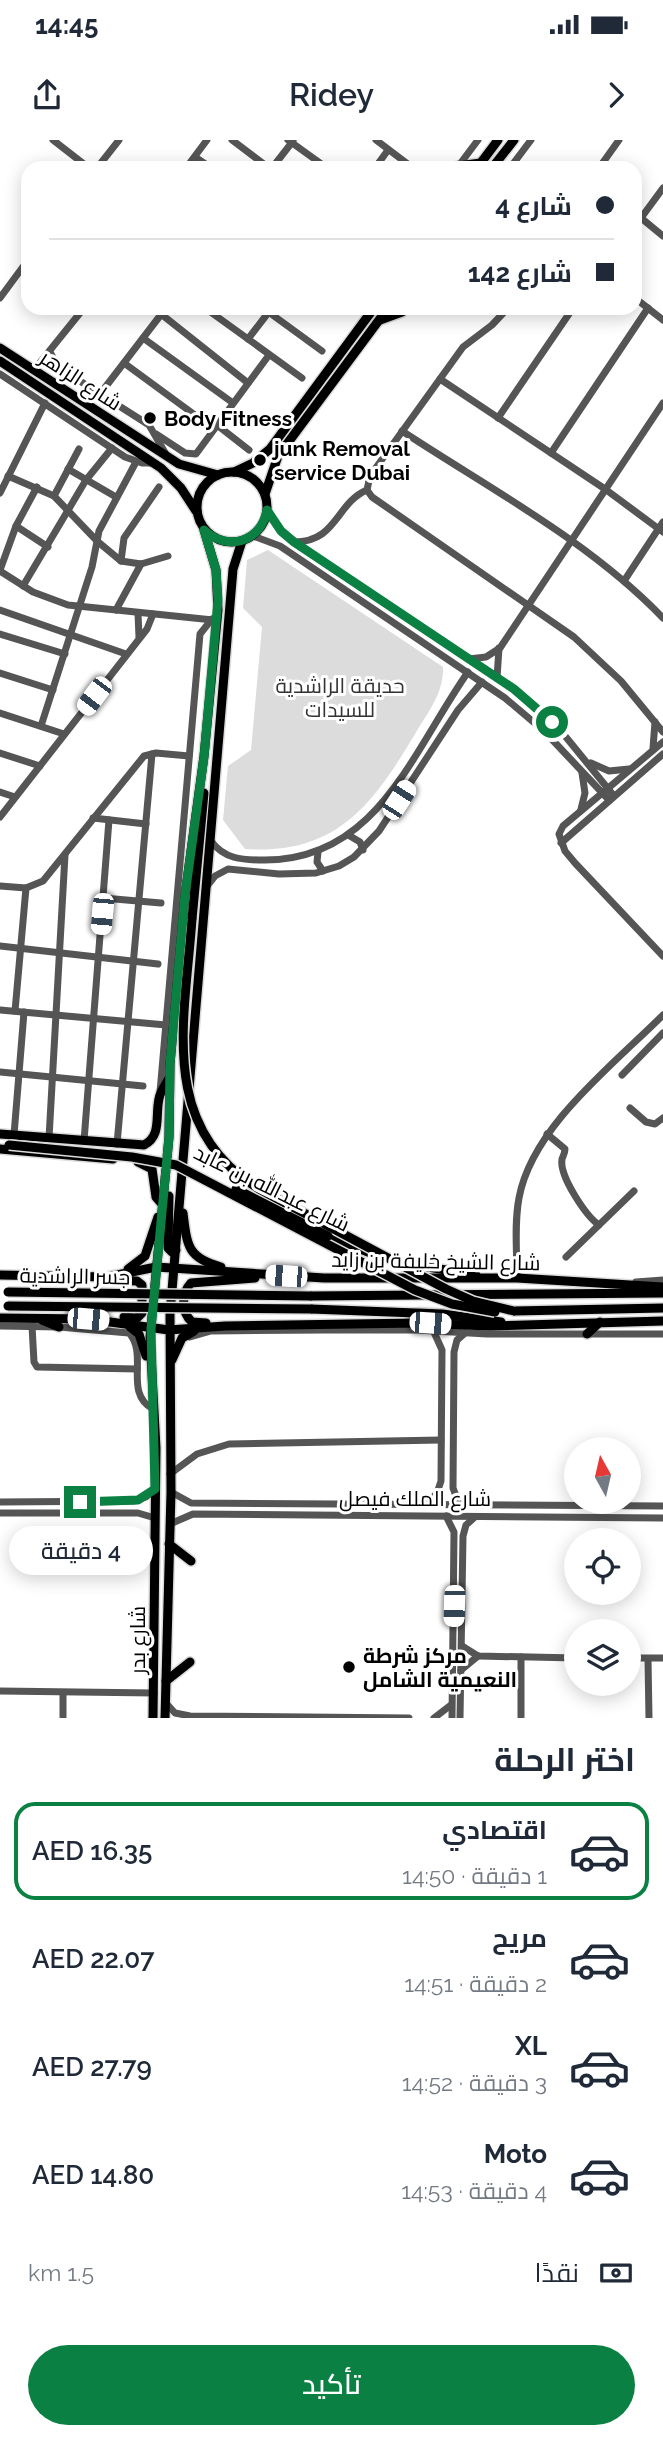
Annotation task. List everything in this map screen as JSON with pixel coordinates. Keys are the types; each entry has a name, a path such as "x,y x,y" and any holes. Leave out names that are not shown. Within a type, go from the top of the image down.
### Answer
{"main road":[{"path":"483,161 498,140"},
{"path":"498,161 514,140"},
{"path":"369,315 270,449 253,463 218,475 201,488 196,511 204,530 221,541 242,541 253,536 261,527 267,510 265,494 278,456 383,315"},
{"path":"379,321 394,315"},
{"name":"شارع الزاهر","path":"0,348 167,457 186,468 218,475"},
{"name":"شارع الزاهر","path":"0,361 153,463 181,488 196,511"},
{"path":"64,403 77,408 83,403"},
{"path":"233,472 249,477 265,494"},
{"name":"شارع بدر","path":"153,1718 155,1489 151,1329 169,1137 170,1076 185,895 203,767 214,620 216,570 204,530"},
{"name":"شارع بدر","path":"165,1718 171,1492 169,1331 233,569 242,541"},
{"name":"شارع بدر","path":"203,767 203,807 192,919 184,1074 192,1109 215,1151 230,1168 259,1189 446,1290 514,1311 663,1308"},
{"path":"139,1146 155,1136 159,1101 170,1076"},
{"path":"159,1101 169,1137"},
{"path":"49,1138 139,1146 153,1153 150,1161 141,1162 5,1141 49,1138"},
{"name":"شارع عبدالله بن عابد","path":"5,1141 132,1157 176,1166 424,1294 472,1309 514,1311"},
{"name":"شارع عبدالله بن عابد","path":"5,1141 146,1154 180,1161 328,1236 385,1259 484,1278"},
{"path":"105,1277 134,1266 145,1256 162,1209 156,1196 152,1169 141,1162"},
{"path":"165,1177 169,1195 167,1248 172,1252 176,1250"},
{"path":"181,1193 186,1238 194,1254 204,1262 243,1273"},
{"path":"77,1319 97,1315 133,1318 142,1313 140,1282 114,1281 93,1267"},
{"name":"شارع الشيخ خليفة بن زايد","path":"0,1275 105,1277 156,1267 324,1278 517,1278 663,1287"},
{"path":"225,1326 189,1320 184,1303 187,1286 196,1280 251,1279 266,1274"},
{"name":"جسر الراشدية","path":"4,1292 310,1296"},
{"name":"شارع الشيخ خليفة بن زايد","path":"310,1296 663,1293"},
{"name":"جسر الراشدية","path":"4,1306 311,1309 442,1314 510,1324"},
{"path":"88,1319 128,1326 136,1331 143,1342 150,1370"},
{"path":"1,1321 88,1319 169,1331 225,1326 417,1322 489,1326 663,1321"},
{"path":"35,1322 59,1327"},
{"path":"587,1334 600,1322"},
{"path":"170,1369 176,1348 186,1334 200,1328"},
{"path":"169,1544 191,1561"},
{"path":"166,1681 190,1662"}],"street":[{"path":"54,140 80,161"},
{"path":"102,161 119,140"},
{"path":"192,161 207,140"},
{"path":"232,140 261,161"},
{"path":"376,140 403,161"},
{"path":"379,161 392,140"},
{"path":"462,161 478,140"},
{"path":"515,161 531,140"},
{"path":"604,161 619,140"},
{"path":"276,161 291,141 317,161"},
{"path":"195,157 201,161"},
{"path":"642,211 663,188"},
{"path":"642,218 663,236"},
{"path":"0,298 21,270"},
{"path":"642,303 663,320"},
{"path":"551,453 648,308"},
{"path":"37,372 79,315"},
{"path":"100,394 160,315"},
{"path":"168,315 248,383"},
{"path":"215,315 302,378"},
{"path":"248,339 263,315"},
{"path":"275,315 322,351"},
{"path":"503,315 463,347 368,478 367,490 372,497 527,604 598,658 663,732"},
{"path":"498,418 568,315"},
{"path":"143,338 233,403"},
{"path":"49,353 55,365 145,421 156,434 167,457"},
{"path":"156,434 185,453 196,454 269,355"},
{"path":"124,363 249,450"},
{"path":"0,374 136,462 153,463"},
{"path":"440,379 662,527 624,581"},
{"path":"0,494 45,402"},
{"path":"469,659 486,657 499,648 663,403"},
{"path":"654,417 663,424"},
{"path":"402,431 570,541 624,581 663,618"},
{"path":"23,586 86,480 112,448"},
{"path":"54,496 79,449"},
{"path":"41,726 81,606 101,525 136,462"},
{"path":"68,469 116,497"},
{"path":"8,476 54,496 97,541 121,561 141,564 168,556"},
{"path":"37,487 16,526 0,570 45,597 81,606 214,620"},
{"path":"121,561 124,538 159,487"},
{"path":"294,542 322,535 357,496 367,490"},
{"path":"267,510 281,531 294,542 497,677 540,710 588,760 611,798"},
{"path":"16,526 48,547"},
{"path":"253,536 280,546 482,682 525,714 605,790"},
{"path":"116,610 141,564"},
{"path":"0,610 126,654"},
{"path":"138,613 139,637"},
{"path":"0,817 149,626 153,614"},
{"path":"159,1101 200,634 197,625 185,617"},
{"path":"200,634 214,620"},
{"path":"0,634 65,654"},
{"path":"497,677 499,648"},
{"path":"211,841 224,855 277,860 318,852 350,836 372,815 390,792 468,672"},
{"path":"0,673 53,690"},
{"path":"207,887 215,876 228,869 279,874 323,871 346,862 363,850 379,831 469,694 482,682"},
{"path":"0,713 64,734"},
{"path":"653,748 655,722"},
{"path":"663,742 561,828 561,843 575,863 663,956"},
{"path":"0,752 40,766"},
{"path":"0,887 26,888 43,881 138,761 152,754 190,756"},
{"path":"117,1144 152,754"},
{"path":"561,843 663,756"},
{"path":"588,760 609,771 630,769"},
{"path":"578,766 585,786 579,813"},
{"path":"0,792 15,797"},
{"path":"93,818 146,824"},
{"path":"84,1141 109,820"},
{"path":"350,836 360,842 363,850"},
{"path":"318,852 317,862 323,871"},
{"path":"49,1138 65,855"},
{"path":"15,1012 26,888"},
{"path":"103,898 161,903"},
{"path":"0,946 158,964"},
{"path":"0,1010 166,1025"},
{"path":"5,1141 19,1074 24,1012"},
{"path":"517,1278 519,1197 530,1163 547,1134 663,1015"},
{"path":"622,1074 663,1033"},
{"path":"0,1072 143,1086"},
{"path":"630,1108 649,1123 655,1124 663,1118"},
{"path":"547,1134 565,1149 562,1161 568,1182 585,1213 599,1225"},
{"path":"566,1257 635,1191"},
{"path":"624,1283 663,1280"},
{"path":"35,1322 34,1360 37,1367 137,1369"},
{"path":"59,1327 129,1333 135,1341 140,1398 153,1409"},
{"path":"176,1348 195,1335 211,1331 433,1330 465,1333 663,1334"},
{"path":"426,1504 437,1493 441,1477 442,1362 440,1341 433,1330"},
{"path":"459,1504 454,1492 453,1478 454,1362 455,1344 465,1333"},
{"path":"442,1362 450,1357 454,1362"},
{"path":"170,1474 179,1466 213,1448 237,1443 441,1440"},
{"path":"441,1477 445,1481 453,1478"},
{"path":"0,1502 138,1500 155,1489"},
{"name":"شارع الملك فيصل","path":"171,1492 191,1503 663,1506"},
{"path":"107,1502 110,1507 108,1513"},
{"path":"238,1515 234,1509 239,1503"},
{"path":"0,1513 138,1513 155,1518"},
{"name":"شارع الملك فيصل","path":"170,1524 193,1514 663,1518"},
{"path":"446,1516 454,1532 452,1718"},
{"path":"460,1718 463,1536 467,1525 475,1516"},
{"path":"454,1606 463,1607"},
{"path":"462,1646 478,1657 564,1658"},
{"path":"461,1670 478,1657"},
{"path":"521,1657 521,1718"},
{"path":"641,1659 663,1658"},
{"path":"648,1659 649,1718"},
{"path":"0,1692 154,1693"},
{"path":"63,1693 63,1718"},
{"path":"165,1702 175,1713 185,1717 409,1718"},
{"path":"434,1718 452,1704"}],"green space":[{"name":"حديقة الراشدية للسيدات","path":"268,550 443,667 443,676 434,702 399,760 366,804 348,821 304,844 277,849 245,849 223,820 228,766 251,750 262,627 243,608 247,560"}],"place":[{"name":"Body Fitness","path":"150,418"},
{"name":"junk Removal service Dubai","path":"260,460"},
{"name":"مركز شرطة النعيمية الشامل","path":"349,1667"}],"route":[{"path":"80,1502 138,1500 155,1489 151,1329 168,1157 170,1064 185,895 204,757 217,620 216,570 204,530 221,541 242,541 253,536 261,527 267,510 281,531 294,542 514,689 552,722"}]}
